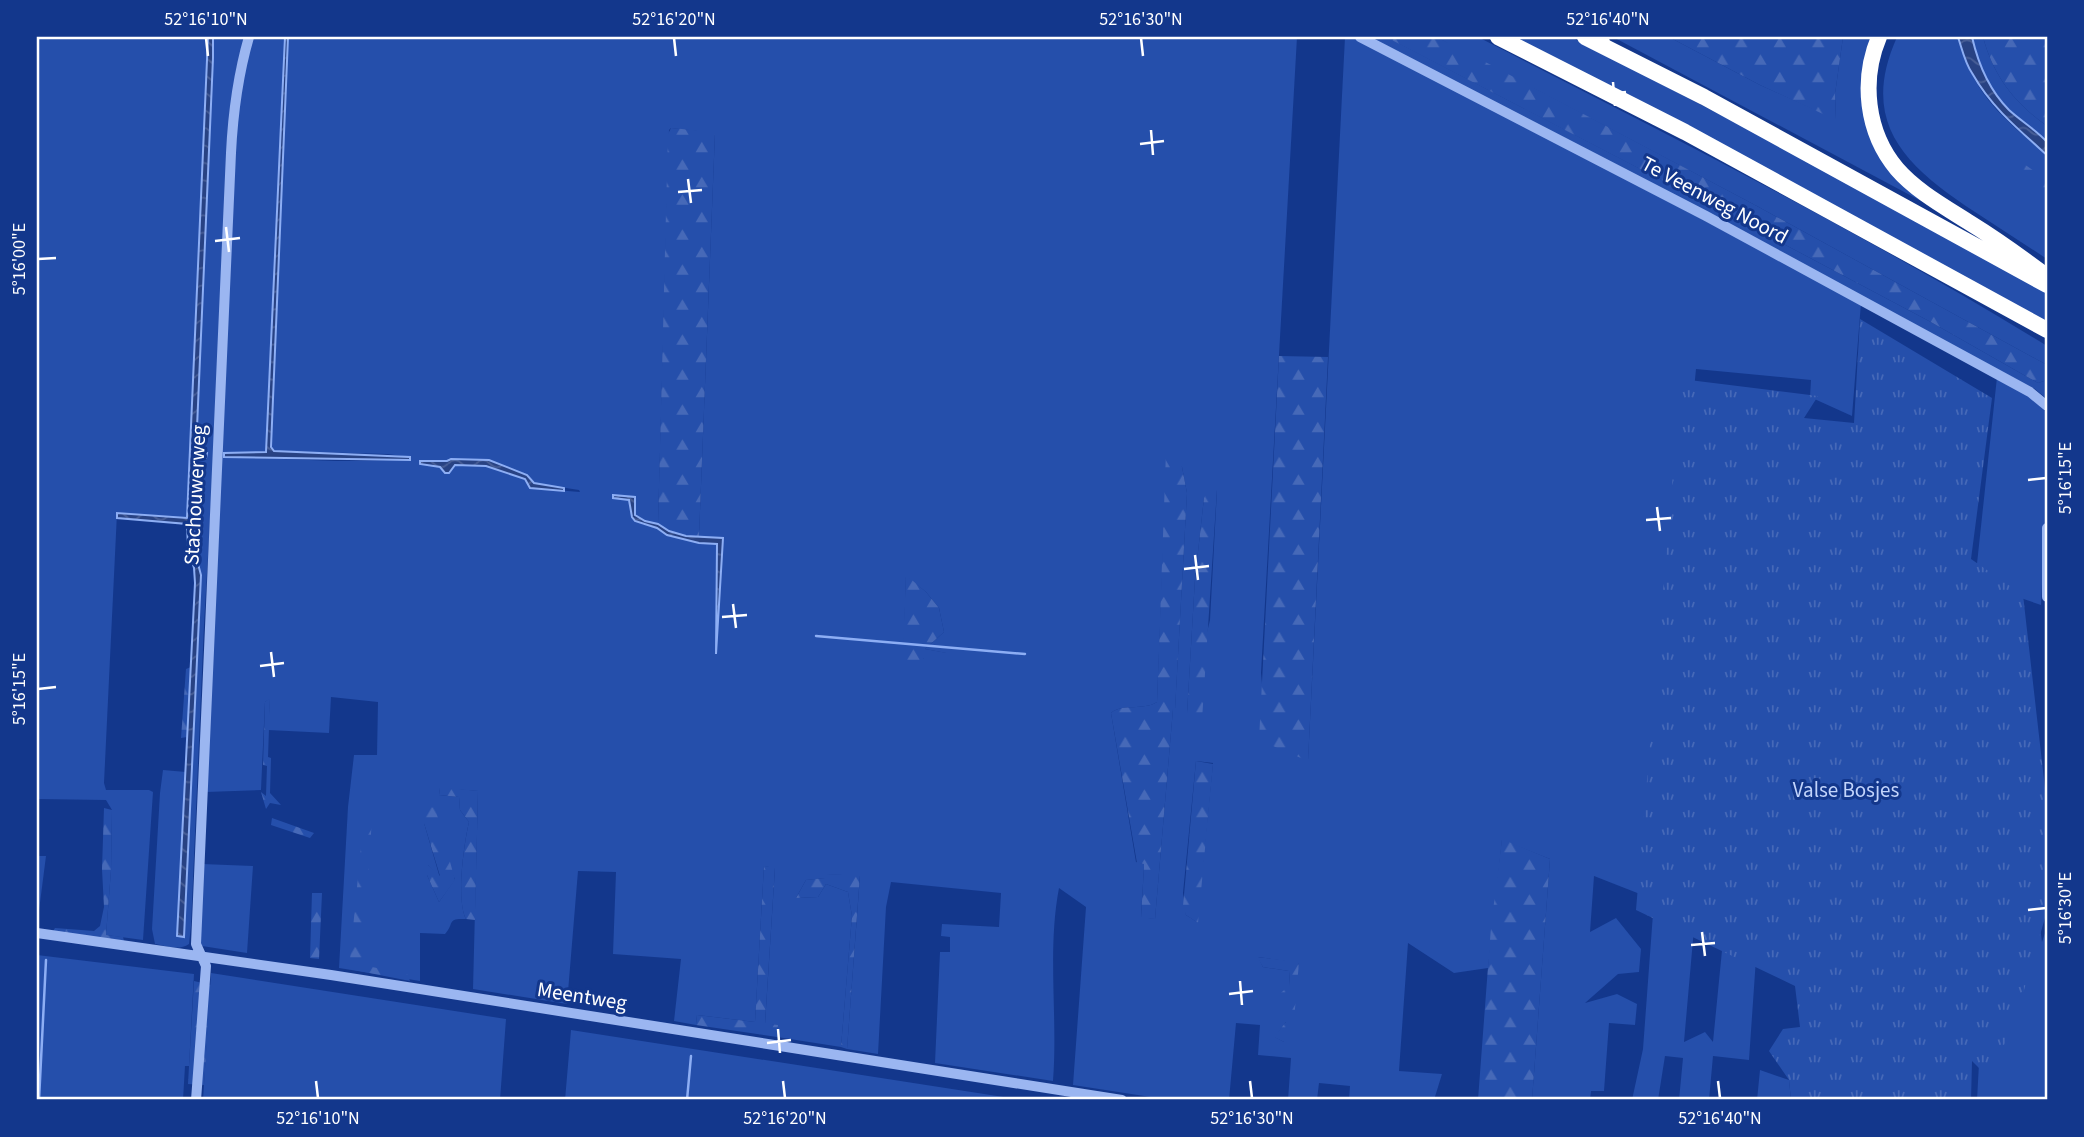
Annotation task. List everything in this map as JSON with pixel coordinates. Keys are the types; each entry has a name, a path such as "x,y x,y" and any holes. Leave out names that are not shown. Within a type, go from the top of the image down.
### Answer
{"highway":[{"path":"1498,37 1685,132 2047,330"},
{"path":"1585,37 1704,97 2047,285"},
{"path":"1879,37 1872,56 1868,93 1877,135 1896,168 1934,200 2004,244 2047,276"}],"street":[{"name":"Stachouwerweg","path":"196,1100 206,967 196,944 230,153 240,66 249,37"},
{"name":"Te Veenweg Noord","path":"1360,37 1718,222 2030,392 2047,406"},
{"path":"2047,528 2047,597"},
{"name":"Meentweg","path":"37,933 201,955 1122,1100"}],"green space":[{"path":"37,37 208,37 187,518 117,513 104,783 106,790 153,792 143,940 106,935 112,810 106,800 37,799"},
{"path":"213,37 245,37 236,70 204,625 191,926 189,944 177,948 155,944 152,929 163,770 186,772 177,936 184,936 201,575 193,545 196,459 206,458 206,453 196,451"},
{"path":"253,37 285,37 266,452 225,453 224,457 337,461 410,460 410,457 387,454 273,451 271,447 288,37 1297,37 1261,673 1262,684 1308,760 1345,37 1355,37 1861,303 1852,416 1810,397 1811,380 1696,369 1645,896 1594,876 1590,932 1616,918 1641,949 1639,972 1618,974 1585,1003 1617,994 1637,1004 1635,1025 1609,1023 1604,1091 1591,1091 1590,1100 1532,1100 1550,859 1502,840 1488,968 1454,973 1408,943 1399,1071 1442,1074 1434,1100 1349,1100 1350,1086 1319,1083 1317,1100 1288,1100 1291,1058 1258,1055 1260,1025 1236,1023 1229,1100 1170,1100 1073,1085 1086,907 1059,888 1053,960 1053,1081 935,1063 940,952 950,952 950,937 941,936 942,924 999,927 1001,893 891,882 886,907 878,1054 847,1049 860,876 826,874 826,878 806,880 796,898 818,897 826,884 848,892 852,916 841,1047 777,1037 778,1025 765,1024 775,868 764,866 755,1022 697,1015 696,1025 674,1021 681,959 613,954 616,872 578,871 567,1004 473,989 478,791 440,788 439,795 459,797 460,810 469,822 461,885 466,919 453,920 445,934 420,933 420,981 339,968 348,807 354,755 377,755 378,702 331,697 329,733 268,730 270,699 265,702 261,790 206,792 237,120","holes":["671,128 715,133 699,536 723,538 716,649 717,544 699,543 667,535 658,528 642,524 632,517 629,500 639,517 658,524 669,130","1167,453 1182,467 1187,493 1175,709 1155,919 1141,917 1144,864 1136,862 1111,713 1121,708 1157,702","489,460 527,475 534,483 580,492 531,488 525,479 486,466 454,465 443,469 420,461","1217,490 1210,620 1187,714 1195,579 1204,498","906,576 926,592 939,608 944,632 925,649 946,653 924,658 903,668","1196,761 1213,763 1197,922 1186,915 1183,893","424,823 455,879 439,902 427,875 428,865 440,878","1258,957 1299,963 1284,1042 1275,1037 1286,1022 1289,971 1263,967"]},
{"path":"1364,37 1387,37 1929,321 2038,383 2047,380 2047,399 2035,389"},
{"path":"1386,37 1436,37 1457,47 1755,205 2047,365 2047,380 2038,383 1929,321"},
{"path":"1436,37 1478,37 1766,186 1908,264 2047,346 2047,365 1755,205"},
{"path":"1512,37 1571,37 1832,173 2047,292 2047,323"},
{"path":"1613,37 1669,37 1760,85 1836,119 1835,94 1843,37 1874,37 1863,82 1904,185 1923,202"},
{"path":"1669,37 1843,37 1835,94 1836,120 1760,85"},
{"path":"1897,37 1958,37 1969,68 1983,93 2003,116 2047,155 2047,259 1929,178 1910,160 1896,140 1887,119 1883,95 1886,68"},
{"path":"1971,37 1983,37 1993,64 2007,88 2025,108 2047,126 2047,142 2009,110 1996,94 1981,66"},
{"path":"1983,37 2047,37 2047,126 2025,108 2007,88 1993,64"},
{"path":"671,128 715,132 699,536 687,536 658,524 668,134"},
{"path":"1990,152 2017,159 2047,180 2047,210"},
{"name":"Valse Bosjes","path":"1860,319 1992,398 1971,559 2023,595 2047,806 2047,911 2017,1014 1990,1079 1972,1061 1971,1100 1791,1100 1789,1080 1769,1051 1783,1029 1800,1027 1795,986 1636,910 1681,379 1818,396 1804,418 1854,423"},
{"path":"1279,356 1328,357 1308,761 1259,740"},
{"path":"1997,377 2029,396 2047,413 2047,485 2041,605 1997,590 2042,942 2047,927 2047,1100 1977,1100 1980,1045 1967,657"},
{"path":"1166,452 1178,456 1187,493 1175,710 1173,709 1155,919 1141,918 1144,864 1137,863 1111,713 1121,708 1146,706 1157,702"},
{"path":"1217,489 1202,720 1187,714 1195,579 1204,498 1209,490"},
{"path":"906,575 926,592 939,608 944,632 925,649 947,653 934,665 924,658 913,669 902,668"},
{"path":"191,667 187,737 181,738 186,669"},
{"path":"270,698 270,793 281,805 270,803 266,809 261,792 266,796 267,766 263,765 265,702"},
{"path":"1196,761 1213,764 1198,923 1186,915 1183,906"},
{"path":"440,787 478,791 475,920 466,919 461,886 469,822 460,810 459,797 439,795"},
{"path":"373,804 362,965 407,974 410,981 349,969 365,805"},
{"path":"435,807 455,880 439,902 427,875 427,864 440,876 424,823 425,808"},
{"path":"104,808 112,810 106,935 123,937 124,941 53,931 55,928 94,931 100,926 104,907"},
{"path":"272,818 314,833 310,838 271,825"},
{"path":"1502,839 1550,859 1532,1100 1478,1100 1491,927"},
{"path":"37,856 46,856 37,926"},
{"path":"202,864 253,866 247,953 202,946 199,939"},
{"path":"764,866 775,867 765,1023 778,1025 777,1037 696,1025 697,1015 755,1022"},
{"path":"826,874 860,875 847,1049 841,1047 852,916 848,892 826,884 818,897 796,898 806,880 825,878"},
{"path":"312,893 322,893 319,959 310,958"},
{"path":"1654,900 1695,917 1684,1042 1705,1032 1713,1042 1724,930 1757,944 1749,1060 1713,1056 1709,1100 1679,1100 1683,1058 1665,1056 1658,1100 1632,1100 1643,1049"},
{"path":"37,955 194,974 189,1066 185,1066 183,1100 37,1100"},
{"path":"1257,957 1299,962 1292,1043 1274,1037 1286,1022 1275,998 1290,985 1289,971 1263,967"},
{"path":"211,973 506,1019 500,1100 203,1100"},
{"path":"194,981 211,985 204,1085 188,1084"},
{"path":"571,1030 1023,1100 565,1100"},
{"path":"1760,1070 1789,1080 1791,1100 1757,1100"}],"water":[{"path":"208,37 213,37 213,58 196,451 207,453 206,458 196,459 193,545 201,575 184,937 177,936 194,568 188,548 187,524 117,518 117,513 187,518"},
{"path":"285,37 288,37 271,447 274,451 410,457 410,460 224,457 224,453 266,452"},
{"path":"1958,37 1972,37 1981,67 1996,94 2009,110 2047,142 2047,155 1988,97 1967,65"},
{"path":"489,460 527,475 534,483 564,488 564,491 530,488 525,479 486,466 455,465 449,473 445,473 440,467 420,464 420,461"},
{"path":"613,495 635,497 635,515 669,531 686,536 723,538 716,654 717,544 699,543 667,535 657,528 635,521 629,500 613,498"}],"waterway":[{"path":"816,636 1025,654"},
{"path":"39,1100 46,960"},
{"path":"687,1100 691,1056"}]}
